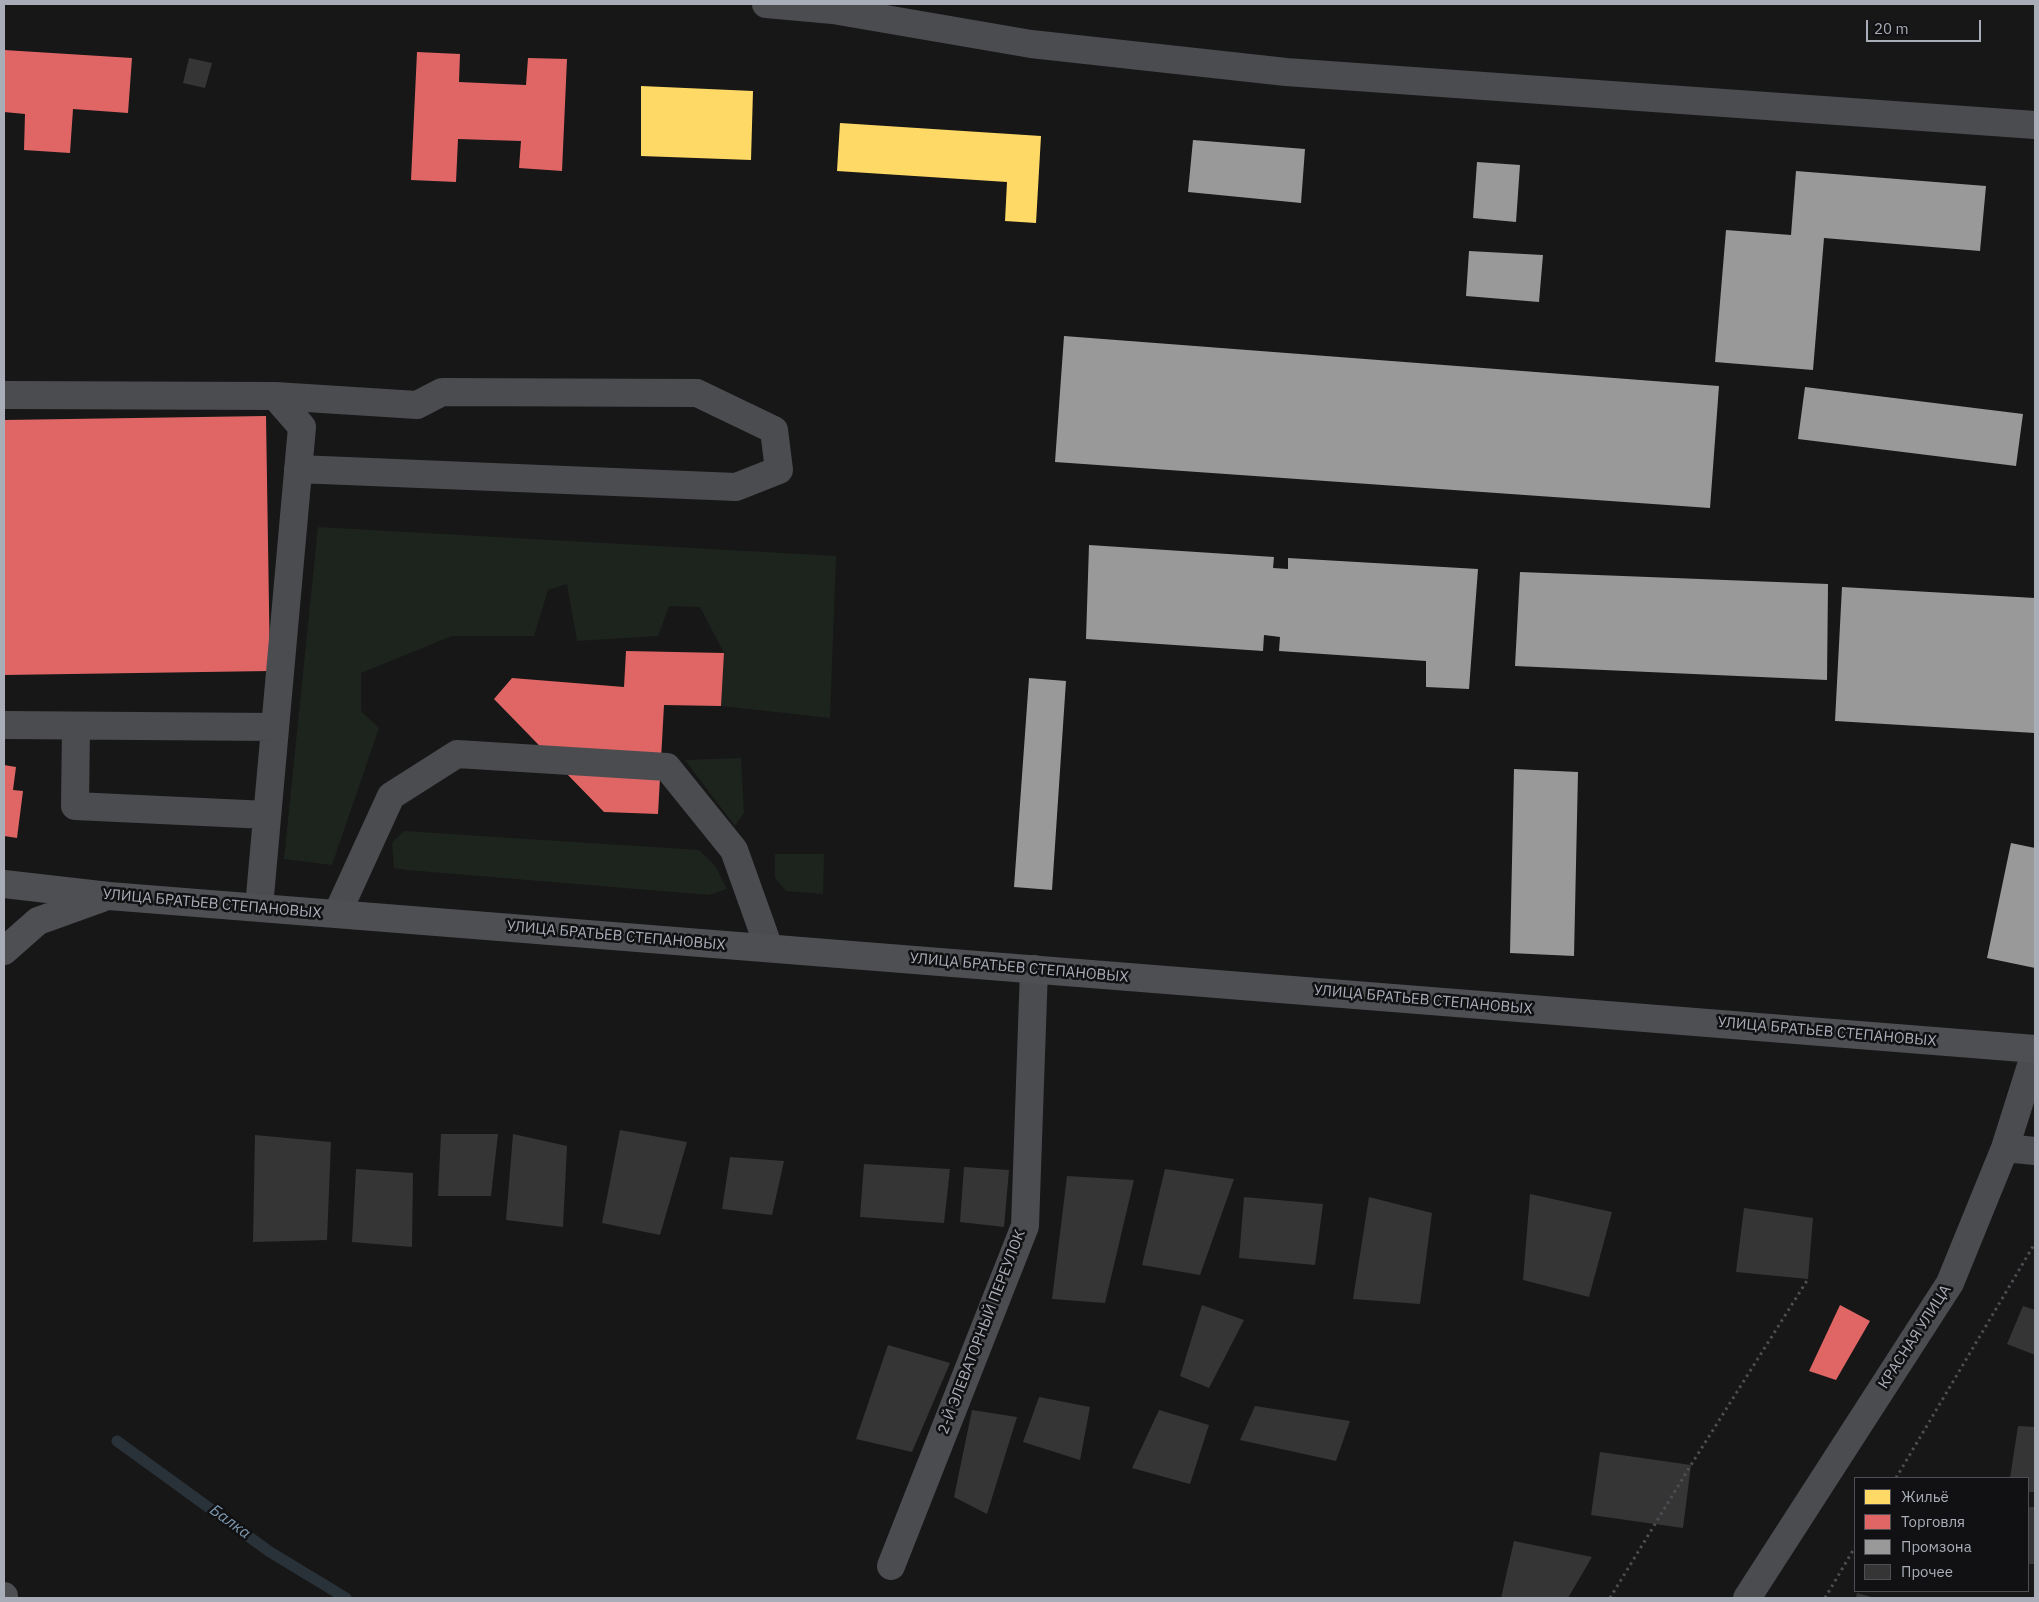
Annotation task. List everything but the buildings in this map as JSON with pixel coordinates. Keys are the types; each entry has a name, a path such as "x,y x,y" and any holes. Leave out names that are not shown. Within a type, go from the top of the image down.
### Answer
{"main road":[{"name":"УЛИЦА БРАТЬЕВ СТЕПАНОВЫХ","path":"4,884 110,896 2035,1049"},
{"path":"4,951 38,921 110,896"}],"street":[{"path":"766,4 833,10 1031,44 1286,72 2035,125"},
{"path":"4,395 274,396 417,405 442,392 697,393 774,430 779,470 736,487 298,469"},
{"path":"259,907 302,427 274,396"},
{"path":"4,725 275,727"},
{"path":"76,726 75,806 267,814"},
{"path":"337,914 391,796 457,754 667,767 734,850 769,948"},
{"name":"2-Й ЭЛЕВАТОРНЫЙ ПЕРЕУЛОК","path":"891,1566 1024,1226 1034,969"},
{"name":"КРАСНАЯ УЛИЦА","path":"1747,1598 1950,1283 2006,1148 2035,1053"},
{"path":"2006,1148 2035,1151"}],"path":[{"path":"1897,1477 2035,1243"},
{"path":"1610,1598 1808,1279"},
{"path":"1825,1598 1854,1549"}],"shaded area":[{"path":"318,527 836,556 830,718 721,706 724,653 700,607 669,606 658,636 577,641 567,584 548,590 534,636 452,636 361,673 361,711 379,728 332,865 284,859"},
{"path":"741,758 744,813 735,826 685,760"},
{"path":"404,831 699,850 715,866 727,889 709,895 394,868 392,843"},
{"path":"775,854 824,854 823,894 786,891 775,878"}],"waterway":[{"name":"Балка","path":"117,1441 270,1552 346,1598"}]}
